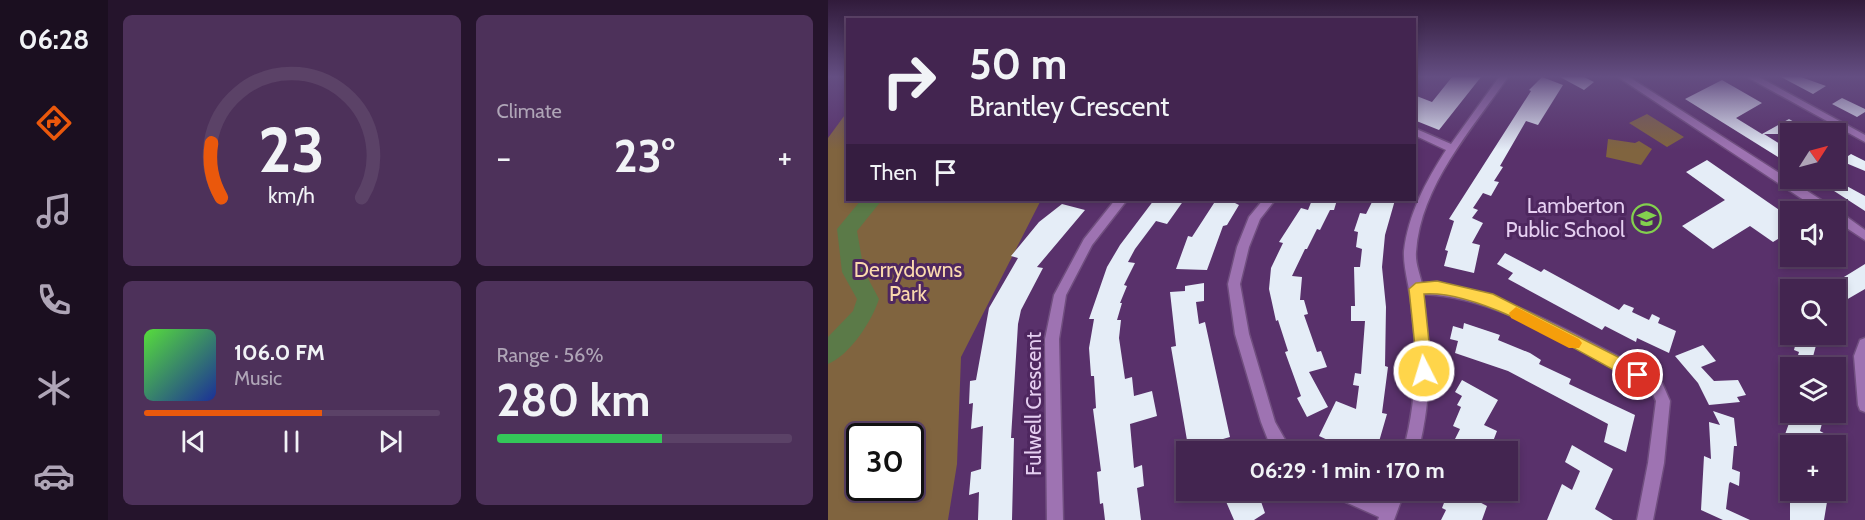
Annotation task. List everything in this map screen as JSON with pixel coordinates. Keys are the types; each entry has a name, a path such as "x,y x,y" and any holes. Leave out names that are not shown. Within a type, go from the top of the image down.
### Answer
{"street":[{"path":"1412,441 1424,371 1410,253 1425,199 1452,149 1487,101"},
{"path":"1659,101 1814,201"},
{"path":"1794,101 1865,139"},
{"path":"1416,133 1452,149"},
{"name":"Fulwell Crescent","path":"1055,520 1052,339 1060,295 1088,242 1120,201"},
{"path":"1268,201 1256,217 1243,247 1234,284 1242,334 1268,422 1277,441"},
{"path":"1846,222 1865,236"},
{"path":"1416,289 1437,287 1488,298 1622,368 1654,381 1663,401 1656,463 1645,520"},
{"path":"1865,344 1861,356 1865,405"},
{"path":"1358,501 1387,517 1393,501"}],"green space":[{"name":"Derrydowns Park","path":"846,113 846,201 1040,201 961,357 957,464 948,520 828,520 828,138"},
{"path":"1647,114 1684,137 1667,147 1629,123"},
{"path":"1608,139 1635,143 1639,141 1652,149 1641,165 1606,157"}],"building":[{"path":"1416,101 1462,101 1439,130 1416,121"},
{"path":"1524,101 1553,101 1538,125 1526,121 1500,166 1503,167 1494,181 1499,182 1491,196 1483,193 1473,208 1478,210 1472,218 1483,223 1472,243 1480,245 1474,273 1444,266 1448,251 1445,250 1454,221 1449,219"},
{"path":"1689,101 1759,101 1762,103 1736,118 1762,134 1780,124 1780,134 1764,134 1780,144 1780,158"},
{"path":"1837,101 1849,101 1865,109 1865,112 1857,117 1832,104"},
{"path":"1789,119 1796,123 1782,123"},
{"path":"1851,154 1865,161 1865,171 1846,163 1846,158"},
{"path":"1707,160 1780,210 1780,238 1773,242 1750,226 1713,249 1682,226 1725,200 1686,172"},
{"path":"1846,186 1865,196 1865,211 1831,189 1846,189"},
{"path":"1153,201 1183,201 1167,224 1156,221 1135,249 1128,262 1135,263 1124,285 1127,286 1120,303 1122,303 1117,320 1121,320 1119,338 1125,379 1132,377 1134,396 1152,391 1157,416 1130,424 1134,468 1142,465 1144,486 1137,488 1141,520 1105,520 1103,503 1100,504 1097,472 1101,471 1093,409 1096,408 1094,376 1091,376 1089,348 1094,319 1089,319 1107,267 1120,245"},
{"path":"1215,201 1237,201 1235,203 1239,205 1227,225 1223,226 1207,270 1176,269 1188,236 1192,237"},
{"path":"1312,201 1337,201 1334,210 1330,210 1320,230 1317,229 1305,249 1292,276 1302,277 1300,300 1304,300 1308,314 1304,315 1317,352 1321,351 1327,367 1309,372 1328,407 1307,417 1297,398 1301,396 1285,352 1288,351 1278,320 1276,321 1269,289 1271,268 1283,243 1279,242 1301,208 1308,210"},
{"path":"1372,201 1395,201 1385,235 1382,267 1386,307 1385,366 1388,367 1382,413 1387,414 1379,441 1330,441 1319,436 1336,401 1356,409 1359,386 1353,385 1355,373 1361,374 1365,321 1351,321 1351,306 1355,306 1354,267 1360,267 1362,249 1356,247 1358,232 1354,231 1360,213 1366,214"},
{"path":"1062,204 1085,210 1037,267 1043,268 1021,310 1018,324 1011,438 1014,438 1012,520 978,520 979,492 969,495 971,472 981,469 983,426 971,429 973,403 969,404 970,381 976,380 989,308 1018,258 1011,256 1039,222"},
{"path":"1505,253 1541,272 1544,269 1619,310 1624,304 1634,308 1632,312 1649,320 1652,314 1660,318 1658,323 1676,331 1669,353 1637,338 1636,342 1605,326 1602,330 1508,279 1513,273 1497,264"},
{"path":"1865,264 1865,289 1846,300 1846,279 1841,279"},
{"path":"1204,283 1204,301 1196,302 1199,324 1205,322 1230,437 1223,439 1223,441 1187,441 1171,347 1176,346 1170,292 1185,291 1185,286"},
{"path":"1464,323 1500,335 1498,340 1530,353 1541,360 1539,364 1571,379 1569,384 1635,415 1626,452 1604,442 1608,424 1508,371 1455,353 1458,341 1450,339 1453,326 1463,329"},
{"path":"1703,345 1716,361 1701,367 1714,381 1738,380 1746,395 1737,397 1740,402 1709,405 1698,383 1675,356"},
{"path":"1795,345 1816,345 1813,357 1797,357 1799,352 1794,350"},
{"path":"1462,380 1498,400 1484,425 1497,431 1493,441 1455,439 1460,429 1453,426 1461,407 1457,405 1462,396 1455,392"},
{"path":"1713,411 1734,418 1737,446 1734,446 1732,469 1740,472 1739,486 1730,482 1726,509 1750,520 1723,520 1701,510 1704,456 1711,459 1709,422 1720,425"},
{"path":"1789,423 1822,423 1820,431 1827,435 1785,435"},
{"path":"1572,445 1613,469 1595,509 1613,520 1547,520 1562,484 1572,490 1580,471 1565,462"},
{"path":"1226,501 1261,501 1265,513 1254,520 1234,520"},
{"path":"1445,501 1478,501 1487,506 1482,520 1441,520 1446,510 1442,508"},
{"path":"1790,501 1827,501 1824,520 1790,520"}],"waterway":[{"path":"828,353 862,316 868,299 853,272 847,229 871,201"}],"slow traffic":[{"path":"1516,313 1574,343"}],"place":[{"name":"Lamberton Public School","path":"1646,218"}],"route":[{"path":"1424,371 1416,289 1437,287 1488,298 1638,375"}]}
